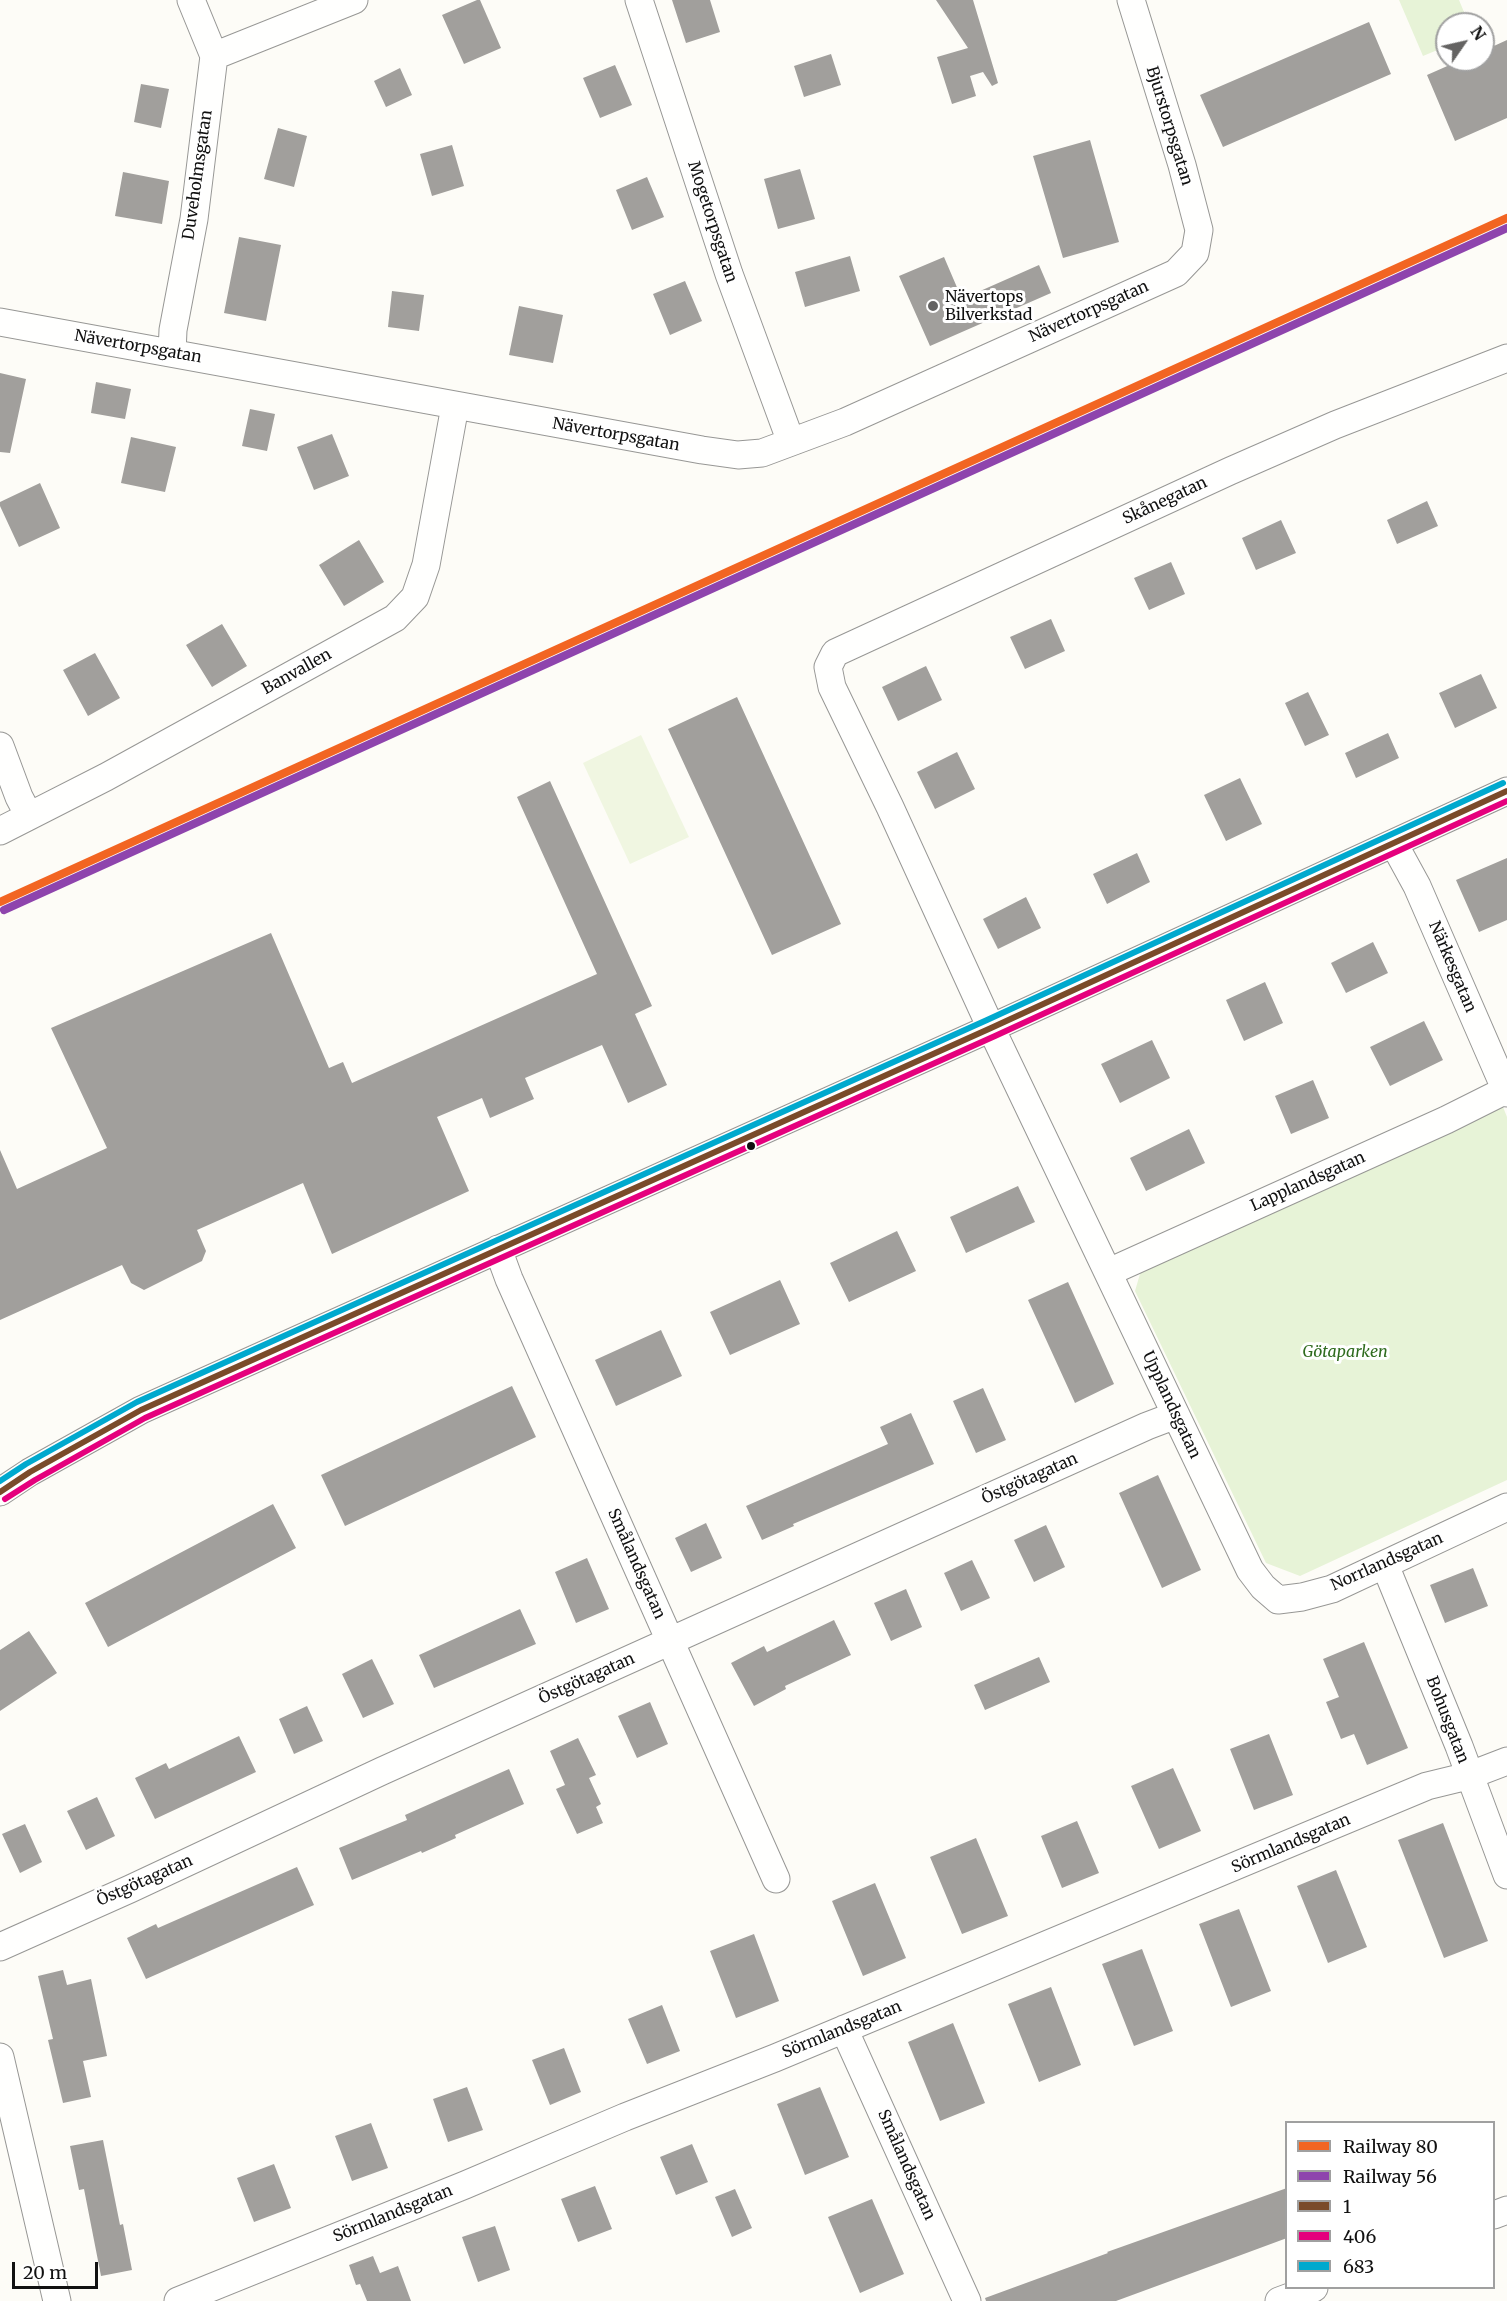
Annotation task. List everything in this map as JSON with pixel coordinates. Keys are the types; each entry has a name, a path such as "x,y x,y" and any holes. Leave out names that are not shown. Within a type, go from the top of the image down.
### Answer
{"street":[{"name":"Duveholmsgatan","path":"172,353 194,219 214,56 191,0"},
{"path":"214,56 354,0"},
{"name":"Mogetorpsgatan","path":"639,0 729,274 791,442"},
{"name":"Bjurstorpsgatan","path":"1131,0 1182,165 1199,230 1195,253"},
{"name":"Nävertorpsgatan","path":"0,322 401,394 455,406 738,455 762,453 845,422 1176,273 1195,253"},
{"name":"Skånegatan","path":"832,661 835,653 1230,471 1335,425 1507,358"},
{"name":"Banvallen","path":"0,831 106,777 395,618 415,597 426,565 455,406"},
{"name":"Upplandsgatan","path":"832,661 828,668 832,687 891,807 991,1028 1250,1570 1266,1590"},
{"path":"0,746 29,816"},
{"path":"0,1492 30,1472 141,1410 991,1028 1507,791"},
{"name":"Närkesgatan","path":"1394,844 1417,886 1506,1092"},
{"name":"Lapplandsgatan","path":"1109,1272 1506,1092"},
{"name":"Smålandsgatan","path":"498,1249 509,1279 776,1879"},
{"name":"Östgötagatan","path":"0,1947 382,1771 1125,1435 1176,1415"},
{"name":"Norrlandsgatan","path":"1266,1590 1278,1600 1302,1597 1332,1588 1507,1507"},
{"name":"Bohusgatan","path":"1385,1565 1459,1746 1468,1776 1507,1875"},
{"name":"Sörmlandsgatan","path":"178,2301 844,2029 1427,1786 1468,1776 1507,1761"},
{"name":"Smålandsgatan","path":"844,2029 968,2301"},
{"path":"0,2057 57,2301"},
{"path":"1279,2301 1311,2289"}],"green space":[{"path":"1399,0 1459,0 1464,12 1435,12 1435,51 1423,56"},
{"path":"641,735 689,837 630,864 583,763"},
{"name":"Götaparken","path":"1501,1102 1507,1117 1507,1480 1300,1576 1266,1563 1135,1291 1142,1267"}],"building":[{"path":"480,0 501,48 464,64 442,15"},
{"path":"672,0 710,0 720,32 686,43"},
{"path":"936,0 973,0 998,83 992,86 983,72 970,76 976,96 952,104 937,57 968,48"},
{"path":"1369,22 1391,74 1223,147 1200,95"},
{"path":"1507,40 1507,118 1455,141 1427,75 1435,71 1495,72 1495,46"},
{"path":"831,54 841,85 804,97 794,66"},
{"path":"615,65 632,105 600,118 583,78"},
{"path":"400,68 412,95 386,107 374,81"},
{"path":"141,84 169,89 161,128 134,122"},
{"path":"278,128 307,136 294,187 264,179"},
{"path":"1090,140 1119,242 1063,258 1033,156"},
{"path":"452,145 464,186 432,196 420,154"},
{"path":"800,169 815,219 778,229 764,179"},
{"path":"123,172 169,181 162,224 115,216"},
{"path":"647,177 664,217 632,230 616,190"},
{"path":"239,237 281,245 266,321 224,313"},
{"path":"850,256 860,291 805,307 795,272"},
{"path":"944,257 962,299 1039,265 1051,293 930,346 899,276"},
{"path":"685,281 702,321 670,335 653,294"},
{"path":"392,291 424,295 419,331 388,327"},
{"path":"519,306 563,315 553,363 509,355"},
{"path":"0,373 26,379 10,453 0,452"},
{"path":"96,382 131,389 125,419 91,413"},
{"path":"250,409 275,414 267,451 242,446"},
{"path":"332,434 349,476 314,490 297,447"},
{"path":"131,437 176,447 165,492 121,483"},
{"path":"40,483 60,528 19,547 0,502"},
{"path":"1427,501 1438,526 1397,544 1387,520"},
{"path":"1281,520 1296,553 1256,570 1242,538"},
{"path":"359,540 384,582 344,606 319,565"},
{"path":"1171,562 1185,594 1149,610 1134,578"},
{"path":"1051,619 1065,651 1025,669 1010,637"},
{"path":"222,624 247,666 212,687 186,645"},
{"path":"95,653 120,698 88,716 63,670"},
{"path":"926,666 942,700 898,721 882,687"},
{"path":"1481,674 1497,708 1455,728 1439,693"},
{"path":"1308,692 1329,735 1305,746 1285,703"},
{"path":"737,697 841,924 772,955 668,729"},
{"path":"1388,733 1399,758 1356,778 1345,753"},
{"path":"957,752 975,789 935,809 917,772"},
{"path":"1240,778 1262,824 1226,841 1204,795"},
{"path":"550,781 652,1006 635,1014 667,1085 628,1103 602,1045 525,1078 534,1099 490,1118 482,1098 437,1117 469,1191 332,1254 303,1183 197,1230 206,1251 202,1261 144,1290 131,1283 122,1265 0,1320 0,1150 17,1189 107,1148 51,1028 271,933 329,1068 343,1062 352,1083 597,974 517,797"},
{"path":"1137,853 1150,882 1107,904 1093,874"},
{"path":"1507,858 1507,920 1479,932 1456,880"},
{"path":"1026,897 1041,928 998,949 983,919"},
{"path":"1373,942 1388,973 1346,993 1331,963"},
{"path":"1265,982 1283,1023 1244,1041 1226,1000"},
{"path":"1424,1021 1443,1060 1390,1086 1370,1047"},
{"path":"1152,1040 1170,1078 1120,1103 1101,1064"},
{"path":"1313,1080 1329,1118 1291,1134 1275,1096"},
{"path":"1189,1129 1205,1163 1146,1191 1130,1158"},
{"path":"1018,1186 1035,1222 966,1253 950,1217"},
{"path":"897,1231 916,1271 849,1302 830,1263"},
{"path":"780,1280 800,1324 730,1355 710,1312"},
{"path":"1068,1282 1114,1384 1075,1403 1028,1300"},
{"path":"661,1330 682,1376 616,1406 595,1360"},
{"path":"512,1386 536,1437 345,1526 321,1475"},
{"path":"983,1388 1006,1440 976,1453 953,1401"},
{"path":"911,1413 934,1464 793,1524 794,1526 762,1540 746,1506 888,1444 880,1427"},
{"path":"1158,1475 1201,1570 1162,1588 1119,1493"},
{"path":"273,1504 296,1548 108,1647 85,1603"},
{"path":"706,1523 722,1558 691,1572 675,1538"},
{"path":"1046,1525 1065,1567 1034,1582 1014,1540"},
{"path":"587,1558 609,1609 576,1623 555,1572"},
{"path":"972,1560 990,1598 961,1611 944,1573"},
{"path":"1473,1568 1488,1606 1445,1623 1430,1585"},
{"path":"906,1589 922,1627 891,1641 874,1603"},
{"path":"520,1609 536,1644 434,1688 419,1655"},
{"path":"834,1620 851,1655 785,1686 786,1689 754,1706 731,1663 764,1646 767,1652"},
{"path":"29,1631 57,1673 0,1711 0,1650"},
{"path":"1364,1642 1408,1748 1367,1765 1354,1734 1341,1739 1326,1702 1339,1697 1323,1659"},
{"path":"1039,1657 1050,1682 985,1710 974,1685"},
{"path":"372,1659 394,1704 363,1718 342,1674"},
{"path":"650,1702 668,1744 637,1758 618,1716"},
{"path":"307,1706 323,1741 294,1754 279,1719"},
{"path":"1269,1734 1293,1795 1254,1810 1230,1749"},
{"path":"239,1736 256,1772 155,1819 135,1778 166,1763 169,1769"},
{"path":"578,1738 596,1775 589,1778 601,1804 596,1807 603,1823 577,1834 556,1789 565,1785 550,1751"},
{"path":"1173,1768 1201,1831 1159,1849 1131,1786"},
{"path":"509,1769 524,1804 455,1835 456,1838 352,1880 339,1848 407,1820 405,1815"},
{"path":"97,1797 115,1836 86,1850 67,1811"},
{"path":"1077,1821 1099,1873 1062,1888 1041,1836"},
{"path":"1443,1823 1488,1941 1444,1958 1398,1840"},
{"path":"25,1824 42,1862 20,1873 2,1834"},
{"path":"976,1838 1008,1916 962,1934 930,1857"},
{"path":"297,1867 314,1905 146,1979 127,1938 156,1924 158,1928"},
{"path":"1336,1870 1367,1947 1328,1963 1297,1886"},
{"path":"875,1883 906,1958 863,1976 832,1901"},
{"path":"1239,1909 1271,1991 1231,2007 1199,1924"},
{"path":"754,1934 779,2001 736,2018 710,1951"},
{"path":"1142,1949 1173,2031 1134,2046 1102,1964"},
{"path":"63,1970 67,1985 91,1979 107,2056 83,2061 91,2097 63,2103 48,2040 53,2039 38,1976"},
{"path":"1051,1987 1081,2065 1039,2082 1008,2004"},
{"path":"662,2005 680,2051 647,2064 628,2019"},
{"path":"953,2023 985,2103 940,2121 908,2042"},
{"path":"564,2048 581,2092 550,2105 532,2060"},
{"path":"467,2087 483,2130 448,2142 433,2099"},
{"path":"820,2087 849,2157 805,2175 777,2104"},
{"path":"371,2123 388,2168 352,2181 335,2136"},
{"path":"103,2140 120,2225 123,2224 132,2270 101,2276 84,2189 79,2190 70,2146"},
{"path":"692,2144 708,2182 676,2195 660,2157"},
{"path":"274,2164 291,2208 254,2222 237,2178"},
{"path":"595,2186 612,2229 578,2242 561,2199"},
{"path":"735,2189 752,2228 732,2237 715,2197"},
{"path":"1285,2189 1285,2239 1116,2301 986,2301 985,2298"},
{"path":"872,2199 904,2274 860,2293 828,2217"},
{"path":"495,2226 510,2270 478,2282 462,2237"},
{"path":"373,2256 380,2273 398,2266 411,2301 367,2301 360,2284 356,2285 349,2265"}],"rail line":[{"name":"80","path":"0,902 1507,218"},
{"name":"56","path":"4,910 1507,228"}],"transit line":[{"name":"683","path":"0,1481 137,1402 987,1020 1503,783"},
{"name":"1","path":"0,1492 30,1472 141,1410 991,1028 1507,791"},
{"name":"406","path":"5,1499 145,1418 995,1036 1507,801"}],"place":[{"name":"Nävertops Bilverkstad","path":"933,306"}]}
